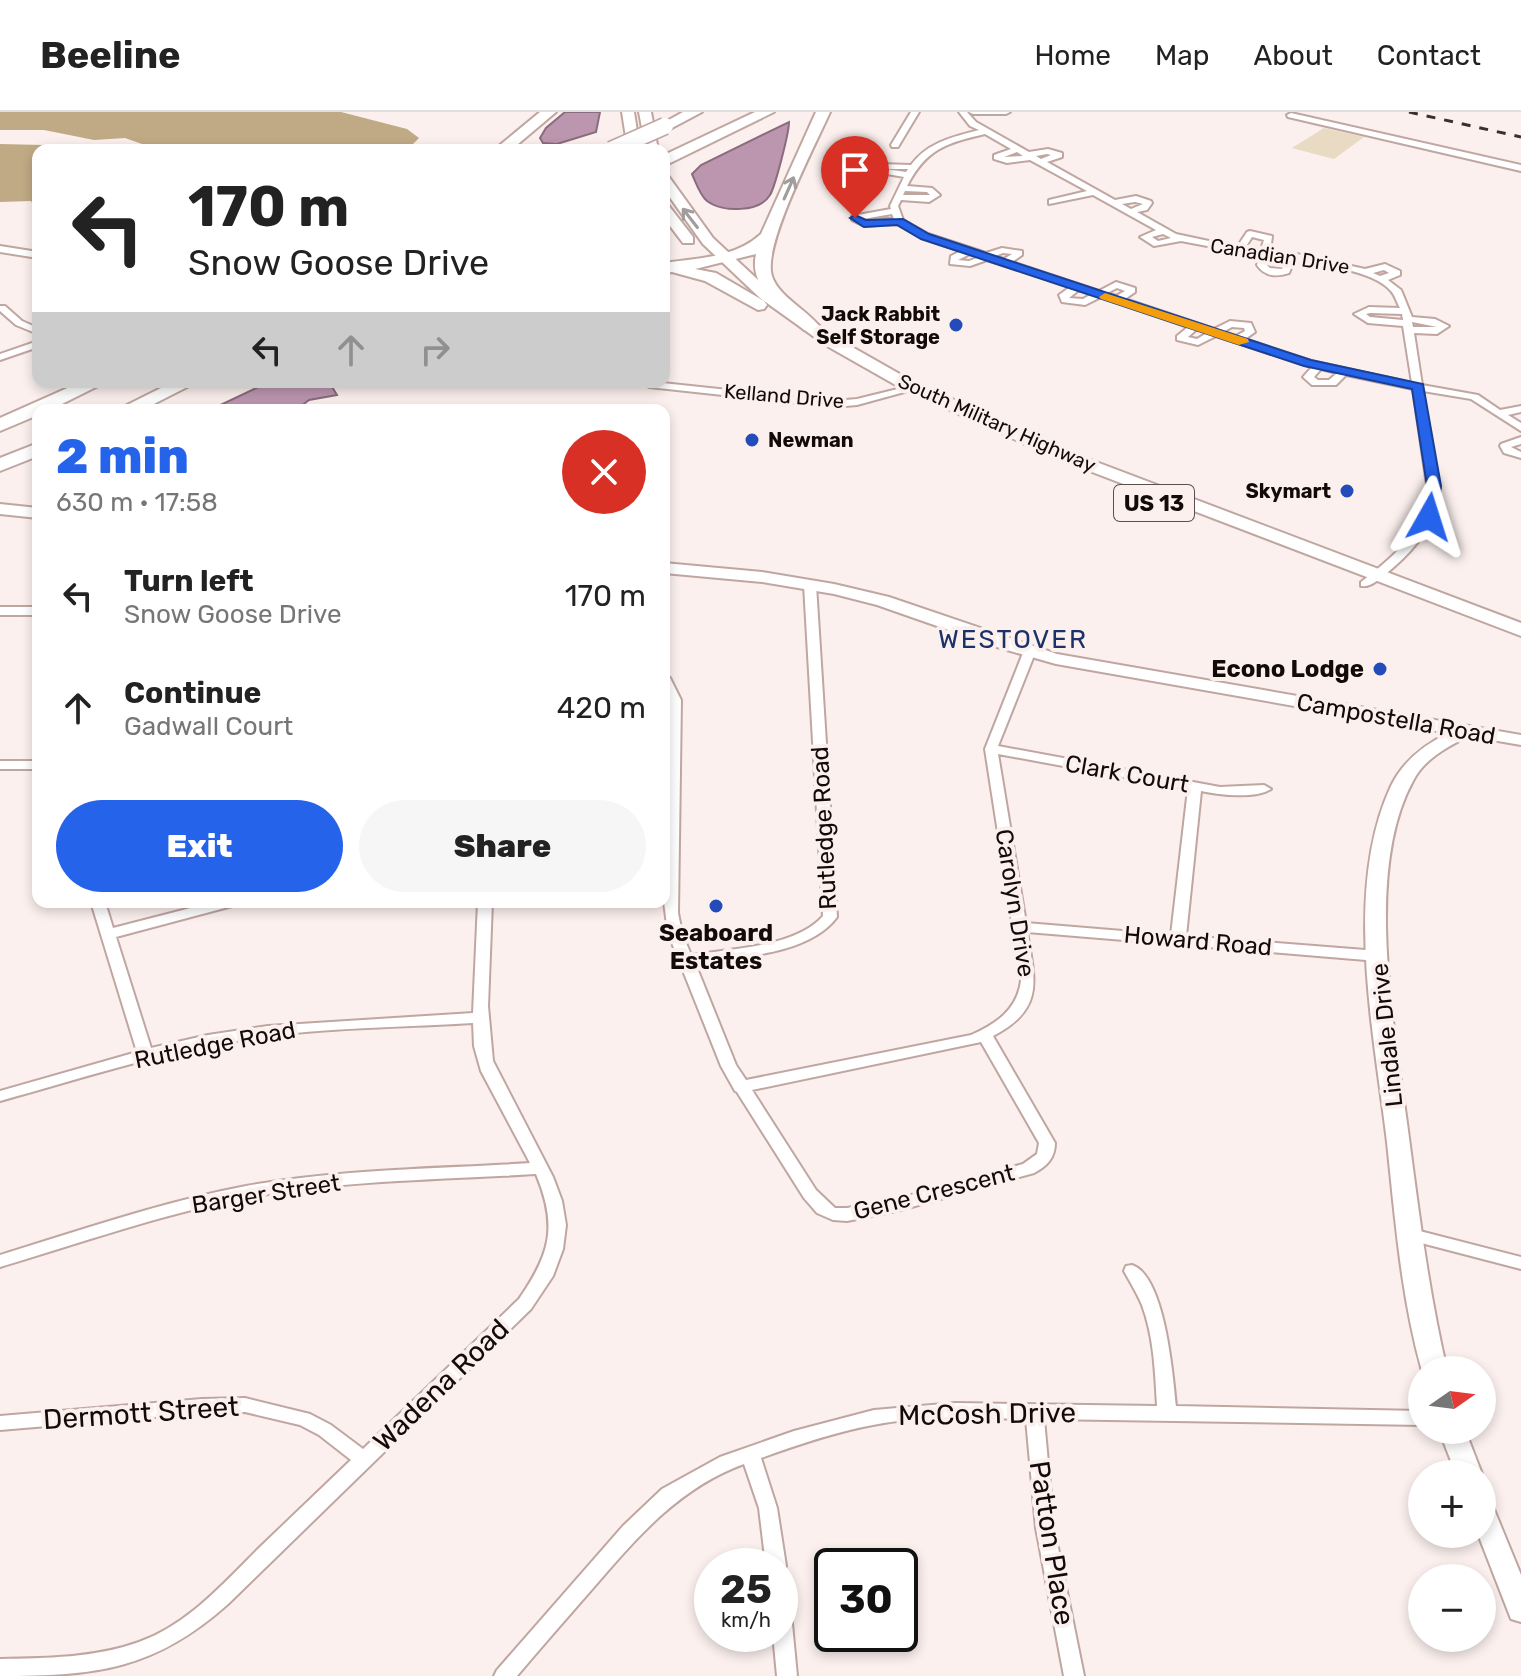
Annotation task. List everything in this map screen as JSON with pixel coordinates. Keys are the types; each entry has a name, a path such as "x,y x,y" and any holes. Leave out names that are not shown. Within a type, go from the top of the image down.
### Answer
{"highway":[{"path":"509,144 549,112"},
{"path":"624,144 695,112"},
{"path":"670,158 767,112"},
{"path":"810,326 763,276 761,266 767,238 823,112"},
{"path":"670,268 751,251 767,238"},
{"path":"670,270 710,277 758,305"},
{"path":"47,404 83,388"},
{"path":"139,404 175,388"},
{"path":"0,425 32,411"},
{"path":"0,465 32,452"}],"main road":[{"path":"628,112 633,144"},
{"path":"645,112 651,144"},
{"name":"South Military Highway","path":"670,189 716,259 810,326 914,388 1035,444 1521,644"},
{"name":"South Military Highway","path":"670,215 758,305 832,356 895,391 1038,458 1371,580 1521,630"},
{"path":"0,509 32,512"},
{"name":"Campostella Road","path":"670,569 810,585 874,599 1029,653 1521,740"},
{"path":"1385,717 1414,734 1419,745 1419,760"},
{"name":"Lindale Drive","path":"1431,1356 1420,1312 1408,1234 1378,956 1378,891 1399,789 1430,749 1466,731"},
{"path":"1496,1546 1521,1610"}],"street":[{"path":"895,145 915,112"},
{"name":"Canadian Drive","path":"963,112 970,122 1179,239 1343,264 1381,279 1402,297 1434,499 1427,524 1413,544 1371,580"},
{"path":"973,112 1006,112"},
{"path":"1291,115 1521,168"},
{"path":"986,131 935,147 923,154 909,171 900,192 896,216 925,236 1318,366 1474,397 1520,425"},
{"path":"1052,202 1094,192"},
{"path":"1113,203 1136,199 1148,203 1144,208 1129,212"},
{"path":"1163,231 1144,237 1157,244 1179,239"},
{"path":"1240,249 1246,236 1257,234 1270,240 1262,265 1274,273 1286,271 1292,256"},
{"path":"0,249 32,254"},
{"path":"968,251 954,258 953,262 965,266 1003,249 1019,253 1005,263"},
{"path":"1366,272 1385,267 1397,273 1381,279"},
{"path":"1077,287 1064,295 1065,300 1076,303 1116,285 1132,290 1117,300"},
{"path":"2,308 19,323 32,328"},
{"path":"1195,326 1180,338 1198,342 1230,324 1248,325 1250,332 1236,340"},
{"path":"0,357 32,346"},
{"path":"1318,366 1308,377 1316,383 1332,383 1343,372"},
{"name":"Kelland Drive","path":"670,387 834,404 857,402 914,388"},
{"path":"1500,413 1521,409"},
{"path":"1521,440 1505,446 1508,451 1521,455"},
{"name":"Rutledge Road","path":"686,960 803,938 823,929 830,917 810,585"},
{"path":"0,611 32,611"},
{"path":"991,749 1029,653"},
{"name":"Gene Crescent","path":"670,690 675,700 671,913 686,960 740,1087 815,1201 831,1213 850,1214 1028,1169 1045,1156 1044,1136 985,1035"},
{"name":"Clark Court","path":"991,749 1195,786 1239,792 1264,789"},
{"name":"Carolyn Drive","path":"740,1087 962,1043 985,1035 1007,1021 1027,993 1028,981 991,749"},
{"path":"0,765 32,765"},
{"path":"1178,939 1195,786"},
{"path":"100,908 146,1056"},
{"path":"108,934 208,908"},
{"name":"Wadena Road","path":"0,1668 80,1666 133,1654 170,1637 203,1613 364,1460 525,1304 540,1285 557,1248 559,1223 553,1196 484,1058 485,908"},
{"name":"Howard Road","path":"1019,927 1378,956"},
{"name":"Rutledge Road","path":"0,1096 146,1056 238,1035 306,1027 482,1017"},
{"name":"Barger Street","path":"0,1261 204,1201 246,1192 321,1181 540,1168"},
{"path":"1408,1234 1521,1263"},
{"path":"1132,1271 1149,1296 1155,1312 1167,1413"},
{"name":"Dermott Street","path":"0,1423 245,1405 304,1419 325,1430 364,1460"},
{"name":"McCosh Drive","path":"504,1676 630,1532 669,1495 704,1474 750,1453 874,1417 955,1410 1034,1410 1408,1418"},
{"name":"Patton Place","path":"1034,1410 1045,1528 1074,1676"},
{"path":"750,1453 768,1508 774,1548"},
{"path":"785,1652 787,1676"}],"shaded area":[{"path":"0,112 341,112 407,129 419,138 413,144 142,144 125,138 94,140 44,130 0,130"},
{"path":"565,112 600,112 596,132 557,144 543,143 540,138 546,128"},
{"path":"789,122 775,182 765,201 750,208 731,209 707,201 692,174 701,165"},
{"path":"1324,128 1364,137 1334,159 1292,148"},
{"path":"0,144 32,145 32,202 0,202"},
{"path":"256,388 333,388 337,395 309,400 304,404 223,404"}],"railway":[{"path":"1409,112 1521,137"}],"slow traffic":[{"path":"1105,297 1243,342"}],"place":[{"name":"Jack Rabbit Self Storage","path":"956,325"},
{"name":"Newman","path":"752,440"},
{"name":"Skymart","path":"1347,491"},
{"name":"Econo Lodge","path":"1380,669"},
{"name":"Seaboard Estates","path":"716,906"}],"district":[{"name":"WESTOVER","path":"1013,639"}],"route":[{"path":"855,218 864,223 899,221 925,236 1279,354 1348,373 1418,386 1434,486 1429,517"}]}
